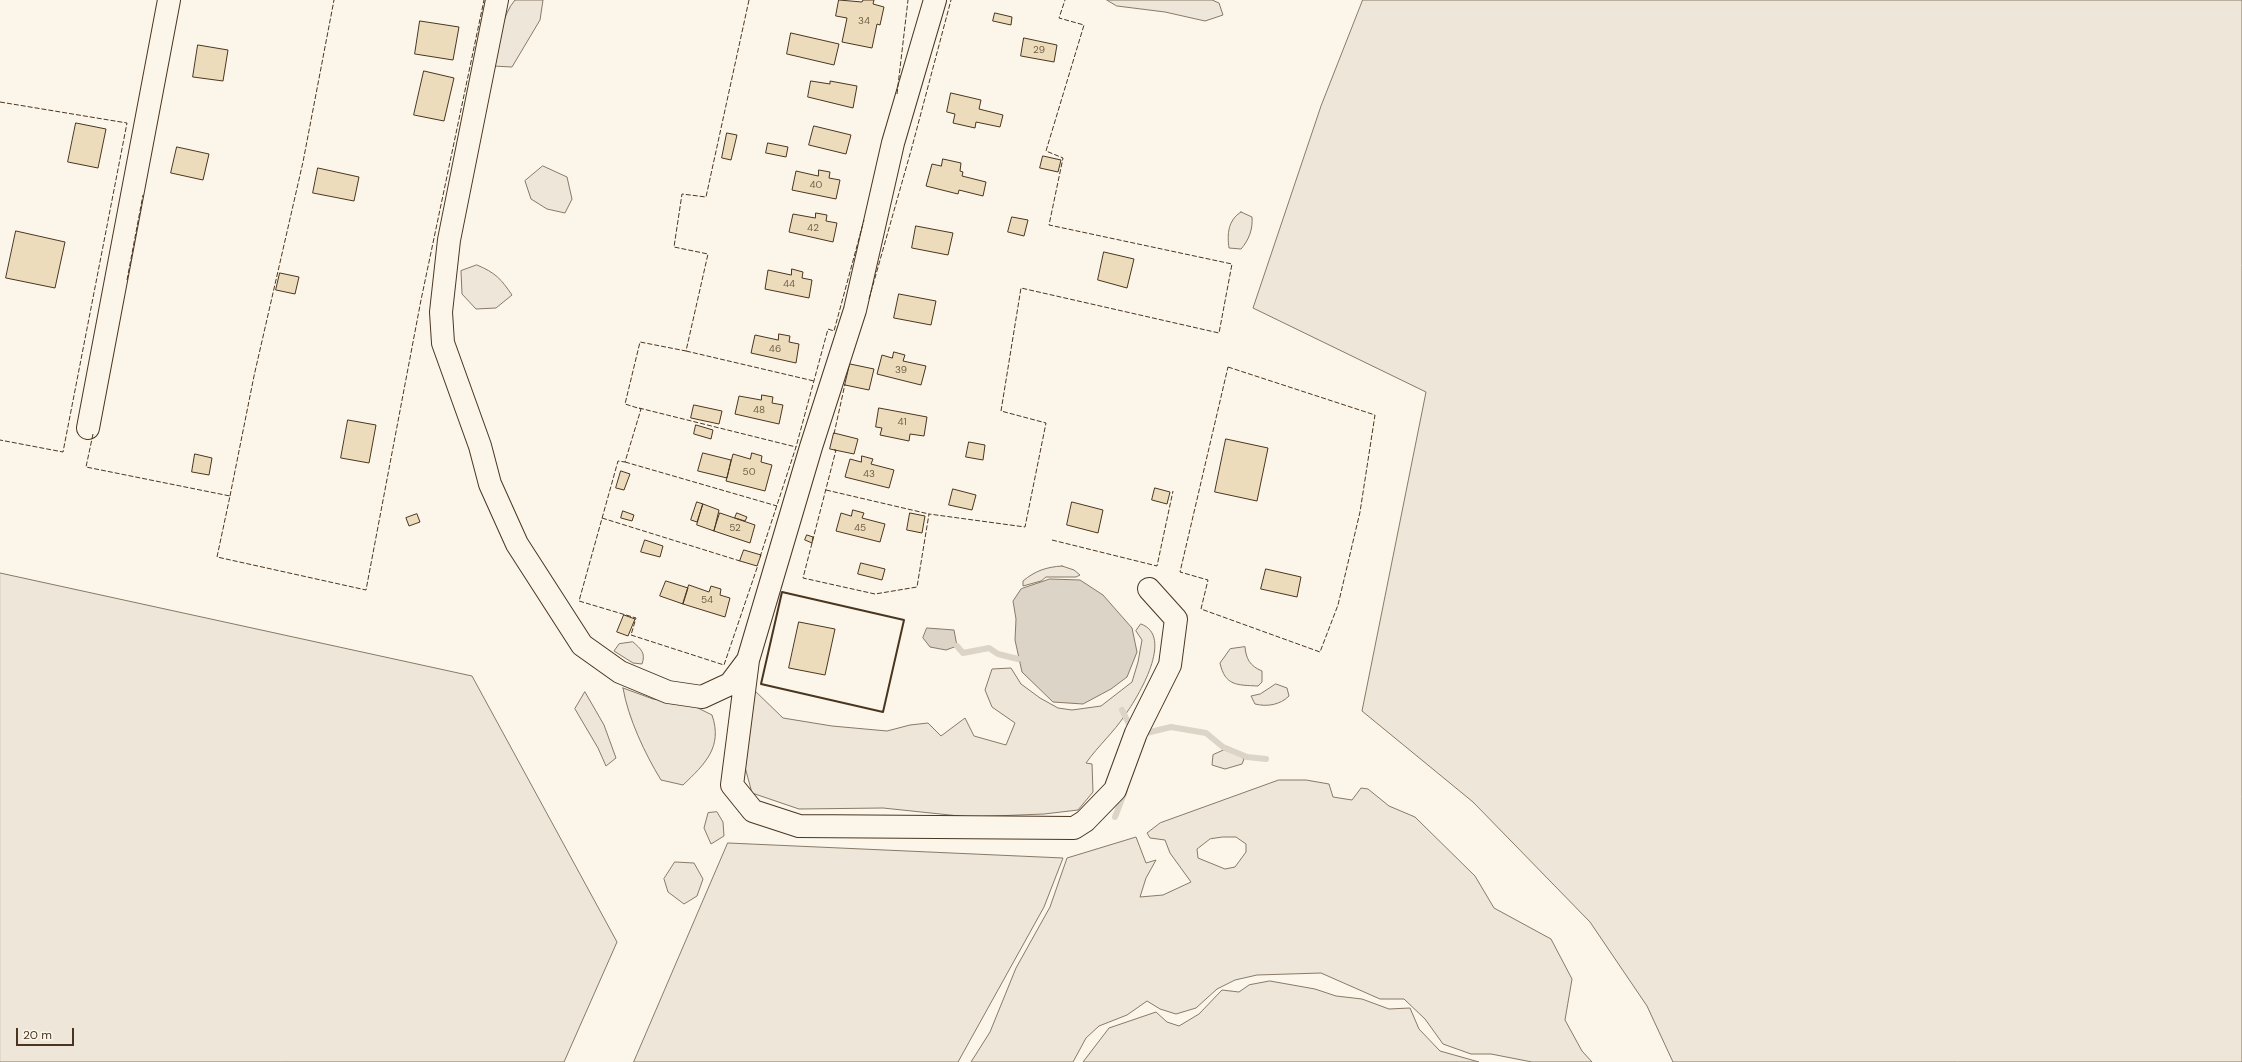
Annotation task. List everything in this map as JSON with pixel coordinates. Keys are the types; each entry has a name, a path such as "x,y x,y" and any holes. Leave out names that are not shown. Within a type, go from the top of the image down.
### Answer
{"street":[{"path":"88,428 169,0"},
{"path":"497,0 449,240 442,312 443,342 480,446 490,484 517,544 582,645 620,672 668,692 702,697 730,684 748,660"},
{"path":"935,0 893,143 855,310 808,455 748,660 732,785 753,811 799,826 1074,828 1085,821 1114,790 1136,733 1170,665 1176,619 1149,589"}],"shaded area":[{"path":"515,0 543,0 540,20 512,67 493,66 503,22 510,6"},
{"path":"1107,0 1212,0 1219,3 1223,15 1205,21 1165,12 1117,6"},
{"path":"1363,0 2242,0 2242,1062 1673,1062 1647,1006 1590,922 1473,802 1362,711 1426,392 1253,308 1321,106"},
{"path":"543,166 567,177 572,199 565,213 547,209 531,199 525,181"},
{"path":"1241,212 1252,217 1250,234 1241,249 1229,248 1229,228 1233,219"},
{"path":"477,265 498,277 512,295 496,308 476,309 462,294 461,271"},
{"path":"1062,566 1074,570 1080,575 1076,577 1046,577 1041,581 1023,586 1023,581 1036,572 1051,567"},
{"path":"0,573 472,676 617,942 564,1062 0,1062"},
{"path":"1050,579 1080,580 1103,595 1132,628 1137,652 1127,677 1111,689 1083,704 1053,702 1022,672 1015,640 1016,619 1013,601 1021,589"},
{"path":"1141,624 1151,631 1155,641 1151,667 1138,695 1121,721 1086,763 1092,764 1093,792 1078,810 1044,814 969,817 883,808 799,809 752,793 742,756 753,689 783,718 832,726 887,731 910,725 928,723 941,736 965,718 974,736 1006,745 1015,723 992,707 985,690 992,669 1011,668 1021,684 1040,698 1058,708 1072,710 1101,706 1132,682 1138,662 1142,640 1136,631"},
{"path":"927,628 954,630 957,646 946,650 930,647 923,638"},
{"path":"633,642 643,654 642,664 633,663 614,651 619,644"},
{"path":"1245,647 1249,662 1254,667 1262,671 1262,682 1258,686 1233,683 1222,671 1220,663 1230,649"},
{"path":"1276,684 1287,688 1289,696 1282,701 1273,704 1255,704 1251,696 1260,694"},
{"path":"623,688 653,699 694,706 712,715 715,726 715,736 710,754 705,762 683,785 661,780 638,736 625,700"},
{"path":"585,692 604,725 616,758 606,766 598,748 575,709"},
{"path":"1224,750 1238,754 1244,759 1242,764 1225,769 1212,765 1213,755"},
{"path":"1279,780 1306,780 1329,784 1333,797 1352,800 1361,788 1368,789 1389,806 1415,817 1475,876 1494,908 1551,939 1572,979 1565,1020 1582,1051 1592,1062 1532,1062 1491,1054 1471,1054 1443,1044 1425,1019 1404,999 1380,999 1321,973 1257,975 1235,980 1217,989 1196,1008 1176,1014 1160,1009 1147,1001 1127,1015 1099,1026 1086,1038 1073,1062 971,1062 990,1032 1016,968 1050,907 1067,858 1136,837 1146,863 1156,860 1146,878 1140,897 1163,895 1191,882 1170,853 1165,840 1150,838 1147,833 1160,823","holes":["1236,837 1246,844 1246,852 1235,867 1225,869 1198,858 1197,849 1210,839"]},
{"path":"717,812 723,822 724,836 711,844 704,828 708,813"},
{"path":"728,843 1063,858 1044,907 958,1062 634,1062"},
{"path":"675,862 694,863 703,879 697,896 684,904 668,892 664,879"},
{"path":"1270,981 1315,989 1336,996 1362,999 1389,1009 1410,1008 1419,1029 1440,1051 1479,1062 1083,1062 1109,1028 1156,1012 1167,1022 1179,1026 1199,1014 1222,990 1239,992 1249,985"}],"building":[{"path":"839,0 862,2 863,0 874,0 873,4 884,7 880,25 877,24 872,48 842,42 847,18 836,16"},
{"path":"995,13 1012,17 1011,25 993,21"},
{"path":"420,21 459,27 453,60 415,54"},
{"path":"791,33 839,44 834,65 787,54"},
{"path":"1024,38 1057,45 1054,62 1021,56"},
{"path":"198,45 228,50 223,81 193,77"},
{"path":"424,71 454,78 444,121 414,115"},
{"path":"811,81 830,84 830,81 857,86 853,108 808,97"},
{"path":"951,93 981,100 979,109 1003,115 1000,127 976,122 975,128 953,123 955,114 947,112"},
{"path":"76,123 106,129 98,168 68,162"},
{"path":"814,126 851,135 846,154 809,145"},
{"path":"727,133 737,135 731,160 722,158"},
{"path":"768,143 788,147 786,157 766,153"},
{"path":"177,147 209,154 203,180 171,173"},
{"path":"1043,156 1061,160 1058,172 1040,168"},
{"path":"943,159 961,163 960,171 963,172 962,176 986,182 983,196 959,190 958,194 926,186 932,164 941,166"},
{"path":"318,168 359,177 354,201 313,193"},
{"path":"819,170 830,172 829,178 840,180 836,199 792,190 796,171 818,176"},
{"path":"816,213 827,215 826,221 837,223 833,242 789,232 793,214 815,218"},
{"path":"1012,217 1028,220 1024,236 1008,232"},
{"path":"916,226 953,233 948,255 912,248"},
{"path":"16,231 65,242 55,288 6,278"},
{"path":"1104,252 1134,259 1127,288 1098,280"},
{"path":"792,269 803,272 802,278 812,280 809,298 765,289 768,270 791,275"},
{"path":"280,273 299,277 295,294 276,290"},
{"path":"899,294 936,301 931,325 894,318"},
{"path":"779,334 790,336 789,342 799,344 796,363 751,353 755,335 778,340"},
{"path":"894,352 905,355 903,361 926,366 921,385 877,374 882,355 892,358"},
{"path":"850,364 874,369 869,390 845,385"},
{"path":"762,395 773,397 772,403 783,405 779,424 735,414 739,396 761,400"},
{"path":"694,405 722,411 719,424 691,418"},
{"path":"879,408 927,417 924,436 910,434 909,441 880,435 882,428 876,427"},
{"path":"348,420 376,425 369,463 341,458"},
{"path":"696,425 713,430 711,439 694,434"},
{"path":"834,433 858,439 854,454 830,449"},
{"path":"1226,439 1268,448 1257,501 1215,492"},
{"path":"969,442 985,445 983,460 966,457"},
{"path":"703,453 731,460 727,478 698,471"},
{"path":"752,453 762,456 761,462 772,465 765,491 726,481 733,454 750,459"},
{"path":"195,454 212,458 209,475 192,472"},
{"path":"862,456 873,459 871,464 894,470 889,488 845,477 850,459 861,462"},
{"path":"621,471 630,474 624,490 616,488"},
{"path":"1155,488 1170,492 1167,504 1152,500"},
{"path":"953,489 976,495 972,510 949,505"},
{"path":"697,502 703,504 697,522 691,520"},
{"path":"1072,502 1103,510 1098,533 1067,525"},
{"path":"703,504 719,510 714,531 697,525"},
{"path":"853,510 864,513 862,518 885,524 880,542 836,531 841,513 851,516"},
{"path":"623,511 634,515 632,521 621,518"},
{"path":"720,513 755,525 750,543 714,531"},
{"path":"737,513 747,517 745,521 735,518"},
{"path":"910,513 925,516 922,533 907,530"},
{"path":"417,514 420,522 409,526 406,518"},
{"path":"807,535 813,537 812,543 805,540"},
{"path":"645,540 663,546 660,557 641,552"},
{"path":"744,550 761,555 757,566 740,561"},
{"path":"861,563 885,569 882,580 858,574"},
{"path":"1266,569 1301,577 1297,597 1261,589"},
{"path":"666,581 688,588 683,604 660,596"},
{"path":"689,585 709,592 711,586 721,589 720,595 730,598 725,617 683,604"},
{"path":"624,615 635,619 628,636 617,632"},
{"path":"799,622 835,629 825,675 789,668"}],"waterway":[{"path":"957,646 963,653 989,648 998,654 1018,659"},
{"path":"1122,710 1130,726"},
{"path":"1146,733 1171,727 1206,733 1223,747 1247,757 1266,759"},
{"path":"1115,817 1125,791"}],"fence":[{"path":"230,496 254,376 303,162 334,0"},
{"path":"93,434 86,467 230,496 217,557 366,590 421,300 484,0"},
{"path":"749,0 706,197 682,194 674,247 708,254 686,351 640,342 625,404 641,409 625,462 618,461 579,601 636,618 631,635 724,665 758,565"},
{"path":"897,94 908,0"},
{"path":"869,299 912,147 951,0"},
{"path":"834,450 836,450 803,578 875,594 917,587 929,514 1025,527 1046,423 1001,411 1021,288 1219,333 1232,264 1049,225 1063,158 1046,151 1084,25 1059,18 1065,0"},
{"path":"0,102 127,123 63,452 0,440"},
{"path":"127,280 143,195"},
{"path":"760,557 796,447 828,329 834,331 864,220"},
{"path":"686,351 814,381"},
{"path":"1228,367 1375,415 1360,512 1338,605 1320,652 1201,609 1208,580 1180,572 1228,367"},
{"path":"834,434 845,384"},
{"path":"639,408 796,447"},
{"path":"625,462 777,506"},
{"path":"826,490 929,514"},
{"path":"1052,540 1157,566 1173,491"},
{"path":"602,518 740,561"}],"wall":[{"path":"782,592 904,620 883,712 761,684 782,592"}]}
